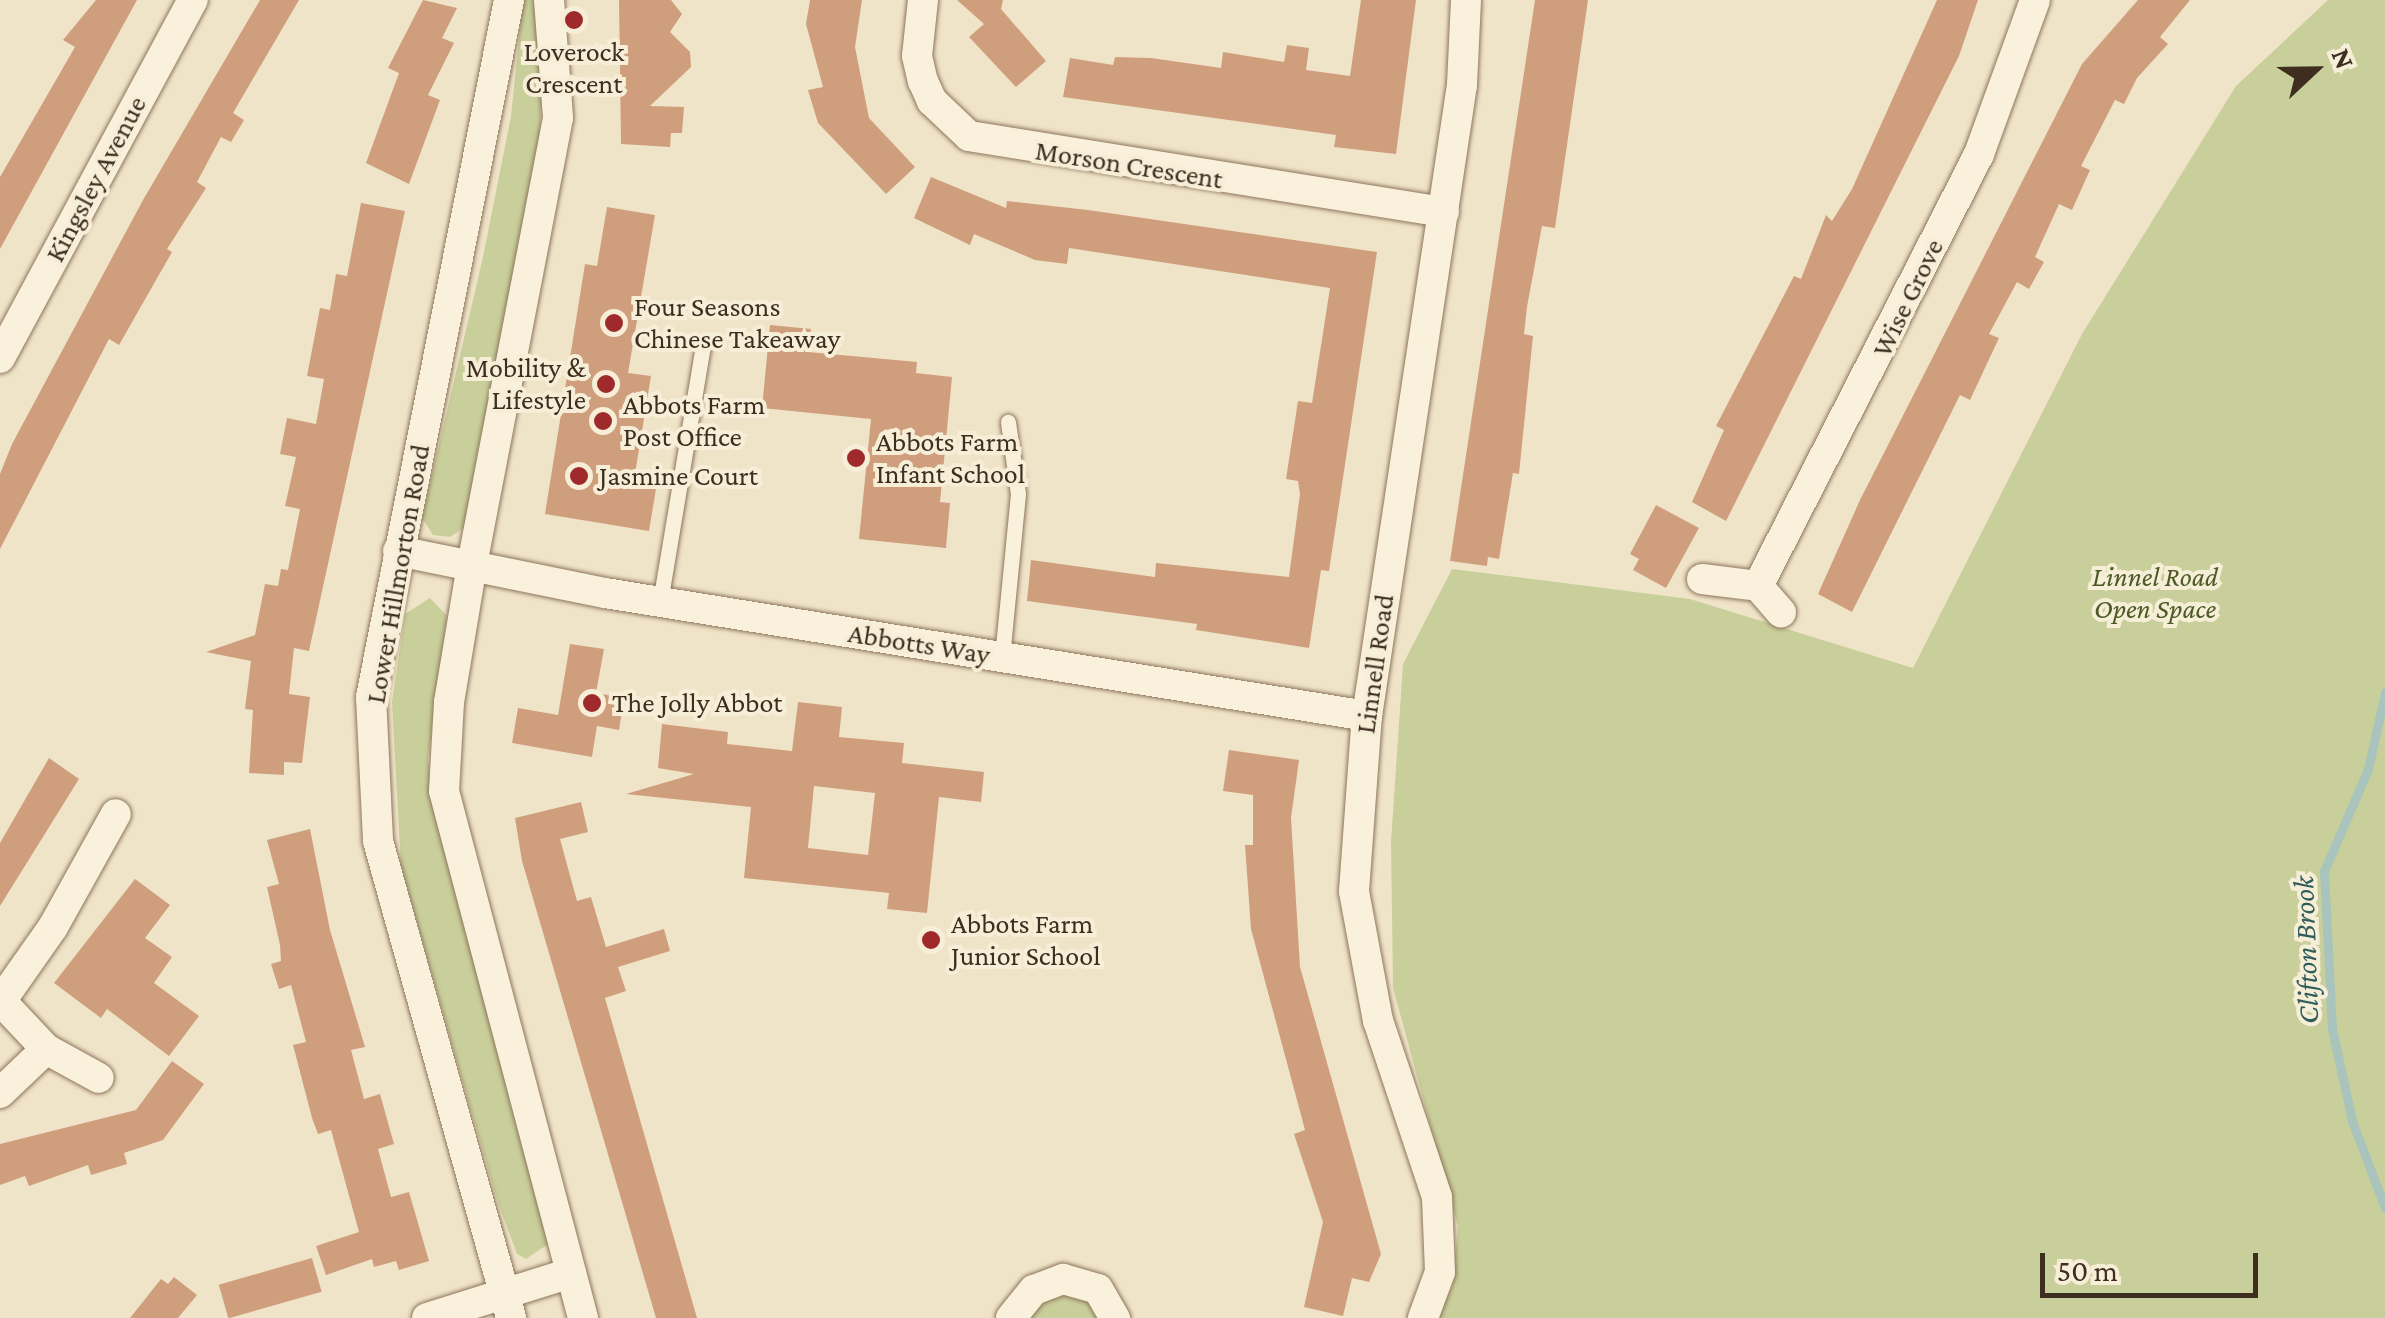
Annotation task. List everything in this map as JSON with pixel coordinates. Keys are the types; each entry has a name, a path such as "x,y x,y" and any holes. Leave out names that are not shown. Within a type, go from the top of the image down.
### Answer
{"street":[{"name":"Kingsley Avenue","path":"0,358 193,0"},
{"name":"Lower Hillmorton Road","path":"508,1307 378,841 371,696 509,0"},
{"path":"549,0 558,118 472,565 449,702 444,791 583,1318"},
{"name":"Morson Crescent","path":"923,0 917,56 923,81 932,102 969,136 1444,212"},
{"name":"Linnell Road","path":"1422,1318 1440,1272 1437,1197 1378,1021 1354,891 1367,716 1444,212 1466,0"},
{"name":"Wise Grove","path":"1758,586 1979,154 2035,0"},
{"name":"Abbotts Way","path":"398,550 669,604 1367,716"},
{"path":"1702,579 1758,586 1781,612"},
{"path":"99,1078 46,1049 1,1000 53,927 116,814"},
{"path":"0,1093 46,1049"},
{"path":"427,1318 508,1307 572,1274"},
{"path":"1011,1318 1034,1290 1063,1280 1098,1289 1115,1318"}],"lane":[{"path":"669,604 702,345"},
{"path":"1002,657 1018,494 1008,422"}],"green space":[{"path":"523,0 533,0 542,52 540,142 465,527 450,537 433,535 422,518 483,257 511,116"},
{"name":"Linnel Road Open Space","path":"2328,0 2385,0 2385,1318 1435,1318 1452,1288 1458,1226 1393,988 1391,842 1403,664 1452,569 1690,599 1913,668 2082,334 2236,86"},
{"path":"430,598 447,616 428,759 434,813 551,1242 526,1259 517,1254 498,1203 401,866 392,702 405,614"},
{"path":"1060,1288 1091,1301 1099,1318 1022,1318"}],"building":[{"path":"96,0 137,0 0,249 0,177 75,47 63,40"},
{"path":"260,0 299,0 233,113 244,120 231,142 221,137 197,182 206,188 167,249 172,252 119,345 109,339 0,549 0,474 12,444 143,200"},
{"path":"423,0 457,8 442,38 454,43 428,95 440,100 409,184 366,163 399,73 388,68"},
{"path":"619,0 671,0 682,14 670,32 690,52 691,67 650,106 684,107 682,133 671,133 670,147 621,144"},
{"path":"810,0 862,0 855,47 869,118 915,167 886,194 818,123 808,90 823,87 806,24"},
{"path":"957,0 1003,0 1001,9 1046,61 1016,87 969,37 984,24"},
{"path":"1361,0 1416,0 1396,154 1334,147 1336,135 1063,97 1070,58 1113,65 1115,57 1151,58 1221,68 1223,52 1284,62 1287,45 1309,48 1306,70 1350,76"},
{"path":"1535,0 1588,0 1555,228 1542,226 1527,307 1524,334 1533,336 1519,474 1513,473 1499,559 1488,557 1487,566 1450,561"},
{"path":"1937,0 1978,0 1959,56 1726,521 1692,502 1724,430 1716,426 1794,276 1801,279 1826,215 1832,221 1852,189"},
{"path":"2138,0 2190,0 2160,37 2168,44 2137,78 2124,104 2115,100 2081,166 2090,170 2072,210 2059,204 2035,257 2044,262 2029,289 2017,282 1989,334 1999,338 1970,400 1960,395 1852,612 1818,594 1860,500 2082,64"},
{"path":"931,177 1006,208 1007,201 1088,210 1377,252 1329,571 1321,570 1309,648 1196,630 1197,624 1027,601 1031,560 1155,577 1156,563 1289,577 1300,494 1298,481 1286,479 1298,401 1312,403 1330,288 1069,248 1067,264 1035,260 974,234 970,245 914,218"},
{"path":"361,203 405,211 309,651 294,648 289,694 310,697 302,763 284,762 284,775 249,773 253,710 245,709 251,661 206,652 255,635 265,584 278,586 281,569 288,570 300,509 285,506 296,457 280,454 287,418 316,424 324,379 307,376 320,308 330,310 336,274 347,276"},
{"path":"607,207 655,215 628,373 651,376 633,486 656,489 649,531 545,514 585,264 597,266"},
{"path":"770,325 811,329 808,352 917,362 916,373 952,377 940,502 950,503 946,548 859,539 871,419 762,408"},
{"path":"1656,505 1699,528 1666,588 1633,570 1639,559 1630,554"},
{"name":"The Jolly Abbot","path":"570,644 604,649 596,693 624,698 619,730 597,726 592,757 512,743 518,708 558,715"},
{"path":"798,702 842,707 839,737 904,743 902,763 984,772 981,802 939,797 927,913 887,909 889,893 744,878 751,807 626,794 694,774 658,768 662,724 728,732 727,744 792,751","holes":["814,786 875,793 868,855 808,848"]},
{"path":"1229,750 1299,760 1291,818 1300,967 1381,1254 1369,1282 1352,1278 1343,1316 1304,1307 1323,1222 1294,1134 1305,1130 1251,929 1245,845 1253,845 1253,795 1223,791"},
{"path":"49,758 79,779 0,906 0,843"},
{"path":"581,802 588,832 560,839 577,901 591,897 606,947 664,929 670,951 618,967 626,991 605,998 697,1318 656,1318 522,861 515,818"},
{"path":"310,829 330,930 365,1047 351,1050 364,1099 380,1094 394,1144 378,1149 391,1197 409,1192 429,1261 399,1270 396,1261 374,1267 372,1259 326,1275 316,1246 359,1232 331,1130 318,1134 312,1118 293,1045 306,1042 291,985 279,989 271,964 281,961 267,887 279,884 267,840"},
{"path":"135,879 170,905 145,938 172,957 154,983 199,1016 169,1056 107,1009 101,1018 54,983"},
{"path":"172,1061 204,1084 163,1140 124,1153 127,1164 91,1175 88,1165 29,1186 25,1176 0,1185 0,1144 136,1110"},
{"path":"312,1258 322,1292 228,1318 219,1285"},
{"path":"174,1277 197,1295 178,1318 130,1318 161,1279 168,1284"}],"waterway":[{"name":"Clifton Brook","path":"2385,692 2368,769 2324,871 2332,1029 2352,1121 2385,1208"}],"place":[{"name":"Loverock Crescent","path":"574,20"},
{"name":"Four Seasons Chinese Takeaway","path":"614,323"},
{"name":"Mobility & Lifestyle","path":"606,384"},
{"name":"Abbots Farm Post Office","path":"603,421"},
{"name":"Abbots Farm Infant School","path":"856,458"},
{"name":"Jasmine Court","path":"579,476"},
{"name":"The Jolly Abbot","path":"592,703"},
{"name":"Abbots Farm Junior School","path":"931,940"}]}
